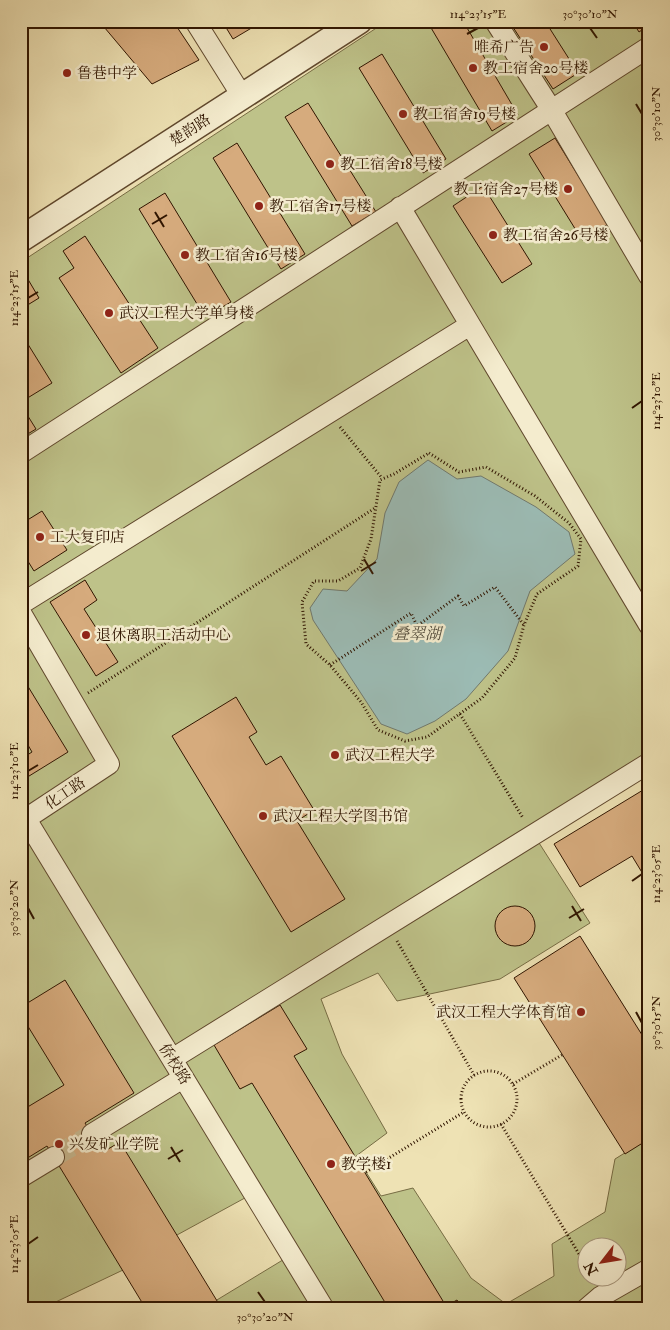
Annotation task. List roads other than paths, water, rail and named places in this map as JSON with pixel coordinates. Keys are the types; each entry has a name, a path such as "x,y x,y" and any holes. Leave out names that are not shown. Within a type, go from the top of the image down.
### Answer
{"street":[{"path":"194,21 242,96"},
{"path":"495,21 551,109 649,276"},
{"name":"楚韵路","path":"21,239 242,96 349,24"},
{"path":"21,453 649,47"},
{"path":"400,207 649,625"},
{"path":"21,604 470,324"},
{"name":"化工路","path":"21,613 109,764 23,821"},
{"path":"172,1059 649,763"},
{"name":"侨校路","path":"23,821 184,1078 324,1309"},
{"path":"92,1134 184,1078"},
{"path":"21,1177 54,1157"},
{"path":"586,1309 600,1297 649,1269"}],"water":[{"name":"叠翠湖","path":"428,460 457,479 481,476 536,507 569,532 575,554 530,591 508,651 466,699 435,721 407,734 381,724 313,620 310,608 323,589 347,591 377,559 385,513 399,482"}],"tunnel":[{"path":"54,1157 92,1134"}],"place":[{"name":"唯希广告","path":"544,47"},
{"name":"教工宿舍20号楼","path":"473,68"},
{"name":"鲁巷中学","path":"67,73"},
{"name":"教工宿舍19号楼","path":"403,114"},
{"name":"教工宿舍18号楼","path":"330,164"},
{"name":"教工宿舍27号楼","path":"568,189"},
{"name":"教工宿舍17号楼","path":"259,206"},
{"name":"教工宿舍26号楼","path":"493,235"},
{"name":"教工宿舍16号楼","path":"185,255"},
{"name":"武汉工程大学单身楼","path":"109,313"},
{"name":"工大复印店","path":"40,537"},
{"name":"退休离职工活动中心","path":"86,635"},
{"name":"武汉工程大学","path":"335,755"},
{"name":"武汉工程大学图书馆","path":"263,816"},
{"name":"武汉工程大学体育馆","path":"581,1012"},
{"name":"兴发矿业学院","path":"59,1144"},
{"name":"教学楼1","path":"331,1164"}]}
